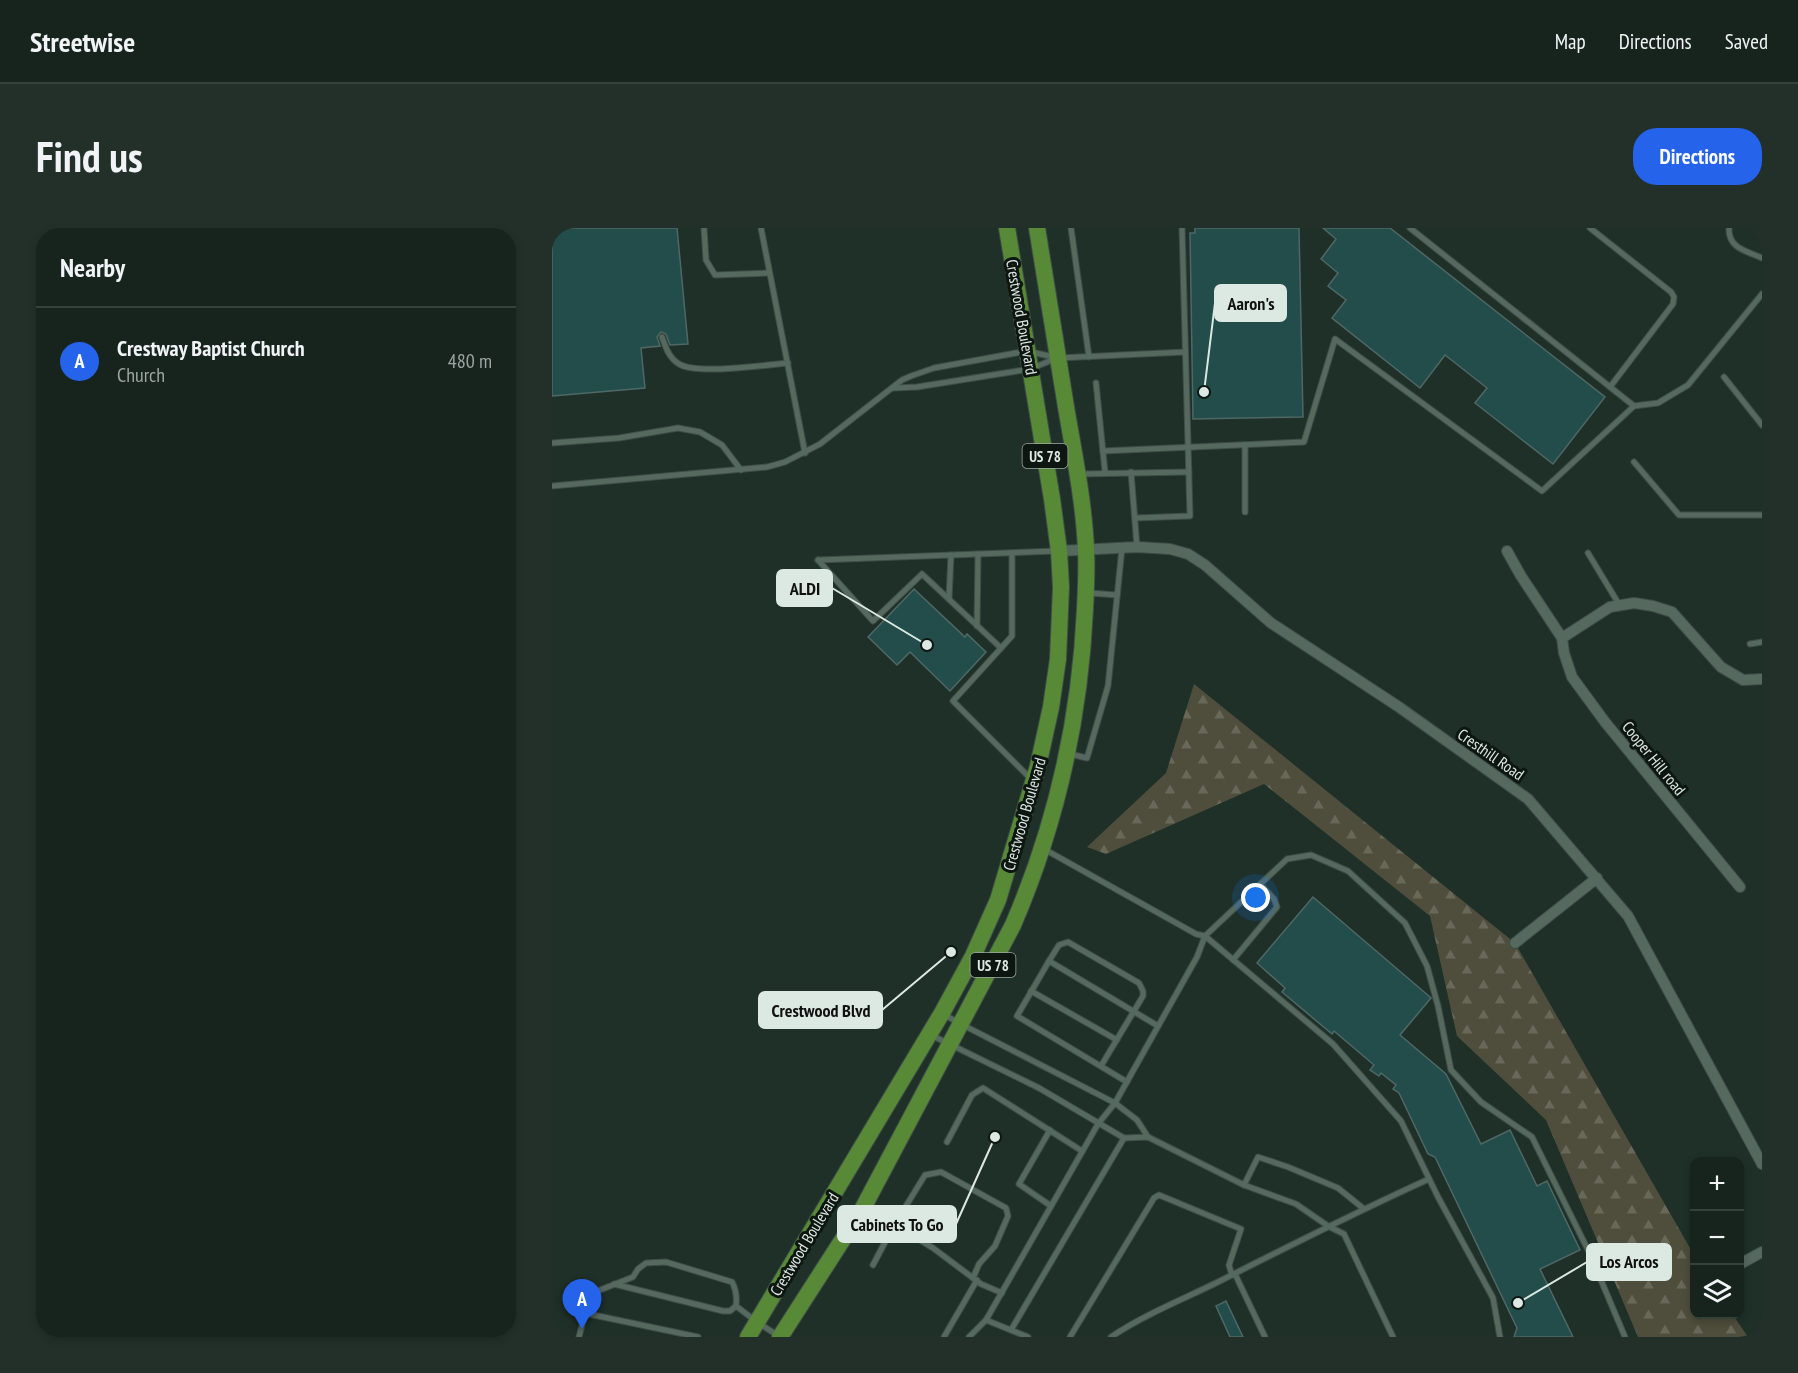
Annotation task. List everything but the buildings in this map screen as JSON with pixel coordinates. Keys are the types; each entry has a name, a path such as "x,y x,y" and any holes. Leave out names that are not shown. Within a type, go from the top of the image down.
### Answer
{"main road":[{"name":"Crestwood Boulevard","path":"753,1330 930,1034 977,949 998,900 1043,746 1058,658 1059,551 1007,228"},
{"path":"1025,228 1042,300 1054,332"},
{"name":"Crestwood Boulevard","path":"780,1337 863,1208 1013,926 1043,848 1068,753 1080,679 1086,550 1078,474 1036,228"},
{"path":"1043,746 1068,753"}],"street":[{"name":"Cresthill Road","path":"1059,551 1137,547 1170,549 1188,554 1271,623 1399,707 1528,799 1628,916 1762,1164"},
{"name":"Cooper Hill road","path":"1507,551 1562,638 1572,677 1605,722 1740,887"},
{"path":"1562,638 1610,608 1634,603 1653,606 1672,612 1721,667 1743,680 1762,679"},
{"path":"1515,943 1597,878"},
{"path":"1744,1262 1762,1252"}],"lane":[{"path":"704,228 706,260 715,275 768,273"},
{"path":"761,228 805,453"},
{"path":"1071,228 1089,357"},
{"path":"1134,518 1190,516 1182,228"},
{"path":"1410,228 1634,406"},
{"path":"1590,228 1671,292 1674,297 1673,304 1610,387"},
{"path":"1729,228 1729,237 1734,246 1762,258"},
{"path":"1102,451 1304,442 1335,339 1542,491 1634,406 1659,403 1688,385 1762,294"},
{"path":"662,337 670,357 681,366 707,369 788,363"},
{"path":"552,486 767,467 805,453 837,432 910,376 934,368 1028,351 1058,358 1185,352"},
{"path":"893,388 917,387 1030,369 1058,358"},
{"path":"1724,377 1762,425"},
{"path":"1096,383 1105,472"},
{"path":"552,442 619,438 678,428 700,432 722,445 741,470"},
{"path":"1245,445 1245,512"},
{"path":"1634,462 1678,515 1762,515"},
{"path":"1131,472 1137,547"},
{"path":"1078,474 1189,472"},
{"path":"1068,753 1087,758 1108,686 1122,548"},
{"path":"1001,648 922,574 873,621 818,560 1059,551"},
{"path":"1012,553 1012,636 953,701 1034,782"},
{"path":"1588,553 1620,606"},
{"path":"977,626 978,554"},
{"path":"949,599 951,555"},
{"path":"1085,592 1117,595"},
{"path":"1750,644 1762,642"},
{"path":"1043,848 1196,934 1205,936 1333,1044 1401,1121 1429,1179 1493,1298 1500,1337"},
{"path":"969,1337 986,1320 1098,1124 1115,1103 1197,957 1205,936 1287,859 1311,855 1348,871 1405,923 1427,966 1451,1070 1481,1102 1532,1137 1590,1254 1625,1337"},
{"path":"1233,960 1277,907 1274,898 1260,884"},
{"path":"1101,1066 1143,996 1143,991 1138,983 1065,942 1059,945 1017,1016 1127,1082"},
{"path":"1049,961 1158,1026"},
{"path":"1031,991 1117,1040"},
{"path":"942,1013 1115,1103 1137,1120 1148,1137"},
{"path":"930,1034 1039,1088 1124,1138 1148,1137 1244,1185 1296,1204 1344,1234 1393,1337"},
{"path":"947,1142 972,1095 983,1089 1082,1151"},
{"path":"1050,1130 1019,1184 1051,1206"},
{"path":"1011,1330 1124,1138"},
{"path":"1244,1185 1258,1156 1338,1188 1364,1209"},
{"path":"873,1265 894,1224 925,1175 941,1172 1006,1208 1008,1216 994,1246 979,1264 975,1279 944,1337"},
{"path":"1111,1337 1130,1324 1429,1179"},
{"path":"1070,1337 1154,1198 1159,1195 1241,1230 1229,1265 1265,1337"},
{"path":"894,1224 933,1248 975,1279 1002,1293"},
{"path":"579,1337 590,1294 633,1277 646,1263 666,1262 732,1282 737,1297 736,1306 753,1330 780,1337"},
{"path":"614,1284 723,1311 730,1311 736,1306"},
{"path":"584,1312 698,1337"},
{"path":"986,1320 1029,1337"}],"green space":[{"path":"1194,684 1515,943 1690,1248 1690,1319 1736,1319 1748,1337 1638,1337 1546,1120 1457,1036 1430,916 1264,784 1106,854 1087,847 1166,773"}],"place":[{"name":"Aaron's","path":"1204,392"},
{"name":"ALDI","path":"927,645"},
{"name":"Crestwood Blvd","path":"951,952"},
{"name":"Cabinets To Go","path":"995,1137"},
{"name":"Los Arcos","path":"1518,1303"},
{"name":"Crestway Baptist Church","path":"582,1329"}]}
